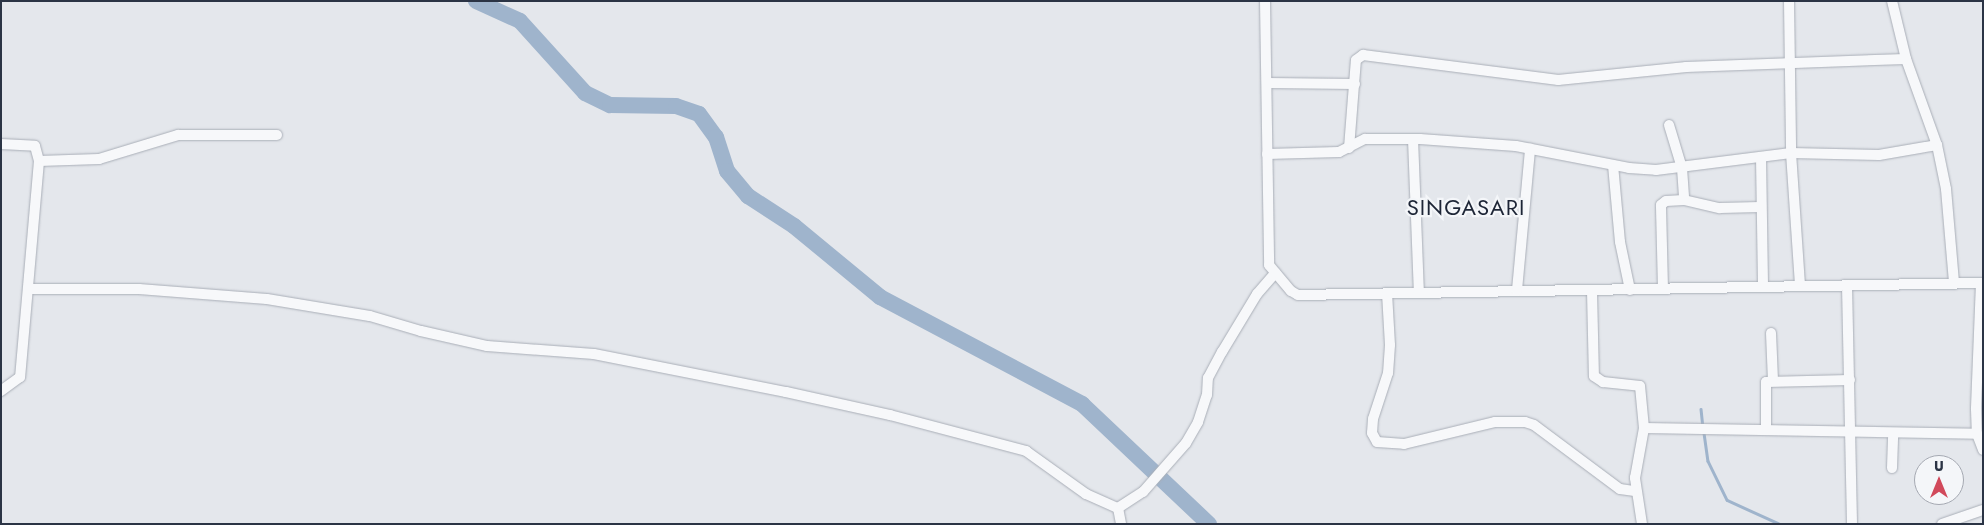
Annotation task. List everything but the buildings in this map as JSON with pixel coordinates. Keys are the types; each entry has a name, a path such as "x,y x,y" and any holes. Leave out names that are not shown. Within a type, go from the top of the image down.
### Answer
{"street":[{"path":"1265,1 1268,83 1269,265 1290,291 1298,295 1387,294 1517,290 1592,291 1954,282 1982,283 1977,434 1983,450"},
{"path":"1789,1 1791,153 1800,286"},
{"path":"1892,1 1906,59 1937,145 1946,188 1954,282"},
{"path":"1349,148 1356,60 1363,55 1558,80 1686,67 1906,59"},
{"path":"1268,83 1355,84"},
{"path":"1668,125 1682,168 1684,200"},
{"path":"39,161 99,159 178,135 277,135"},
{"path":"1268,154 1324,153 1349,148 1365,139 1477,141 1613,165 1656,170 1791,153 1879,155 1937,145"},
{"path":"1413,139 1419,293"},
{"path":"1,144 35,146 39,161 20,377 1,391"},
{"path":"1517,290 1530,149"},
{"path":"1761,157 1760,207 1763,287"},
{"path":"1613,165 1620,242 1630,290"},
{"path":"1663,289 1661,205 1666,201 1684,200 1720,208 1760,207"},
{"path":"1118,508 1143,492 1175,456 1198,422 1207,395 1208,378 1257,294 1274,273"},
{"path":"1847,285 1852,524"},
{"path":"29,289 138,289 268,298 370,316 421,332 487,346 594,354 786,392 890,415 1026,451 1086,494 1118,508"},
{"path":"1592,291 1594,376 1603,382 1640,386 1644,428 1635,491 1642,524"},
{"path":"1387,294 1390,345 1388,373 1373,419 1372,434 1377,442 1404,444 1495,422 1525,422 1534,425 1620,489 1635,491"},
{"path":"1771,333 1772,380"},
{"path":"1766,430 1765,384 1772,380 1850,380"},
{"path":"1644,428 1977,434"},
{"path":"1892,468 1893,433"},
{"path":"1118,508 1121,524"},
{"path":"1942,524 1983,510"}],"waterway":[{"path":"476,1 520,21 585,93 610,105 676,106 699,114 716,137 727,171 748,196 794,226 880,297 1082,404 1209,524"},
{"path":"1701,409 1703,427"},
{"path":"1704,433 1708,461 1727,500 1780,524"}],"district":[{"name":"SINGASARI","path":"1466,208"}]}
